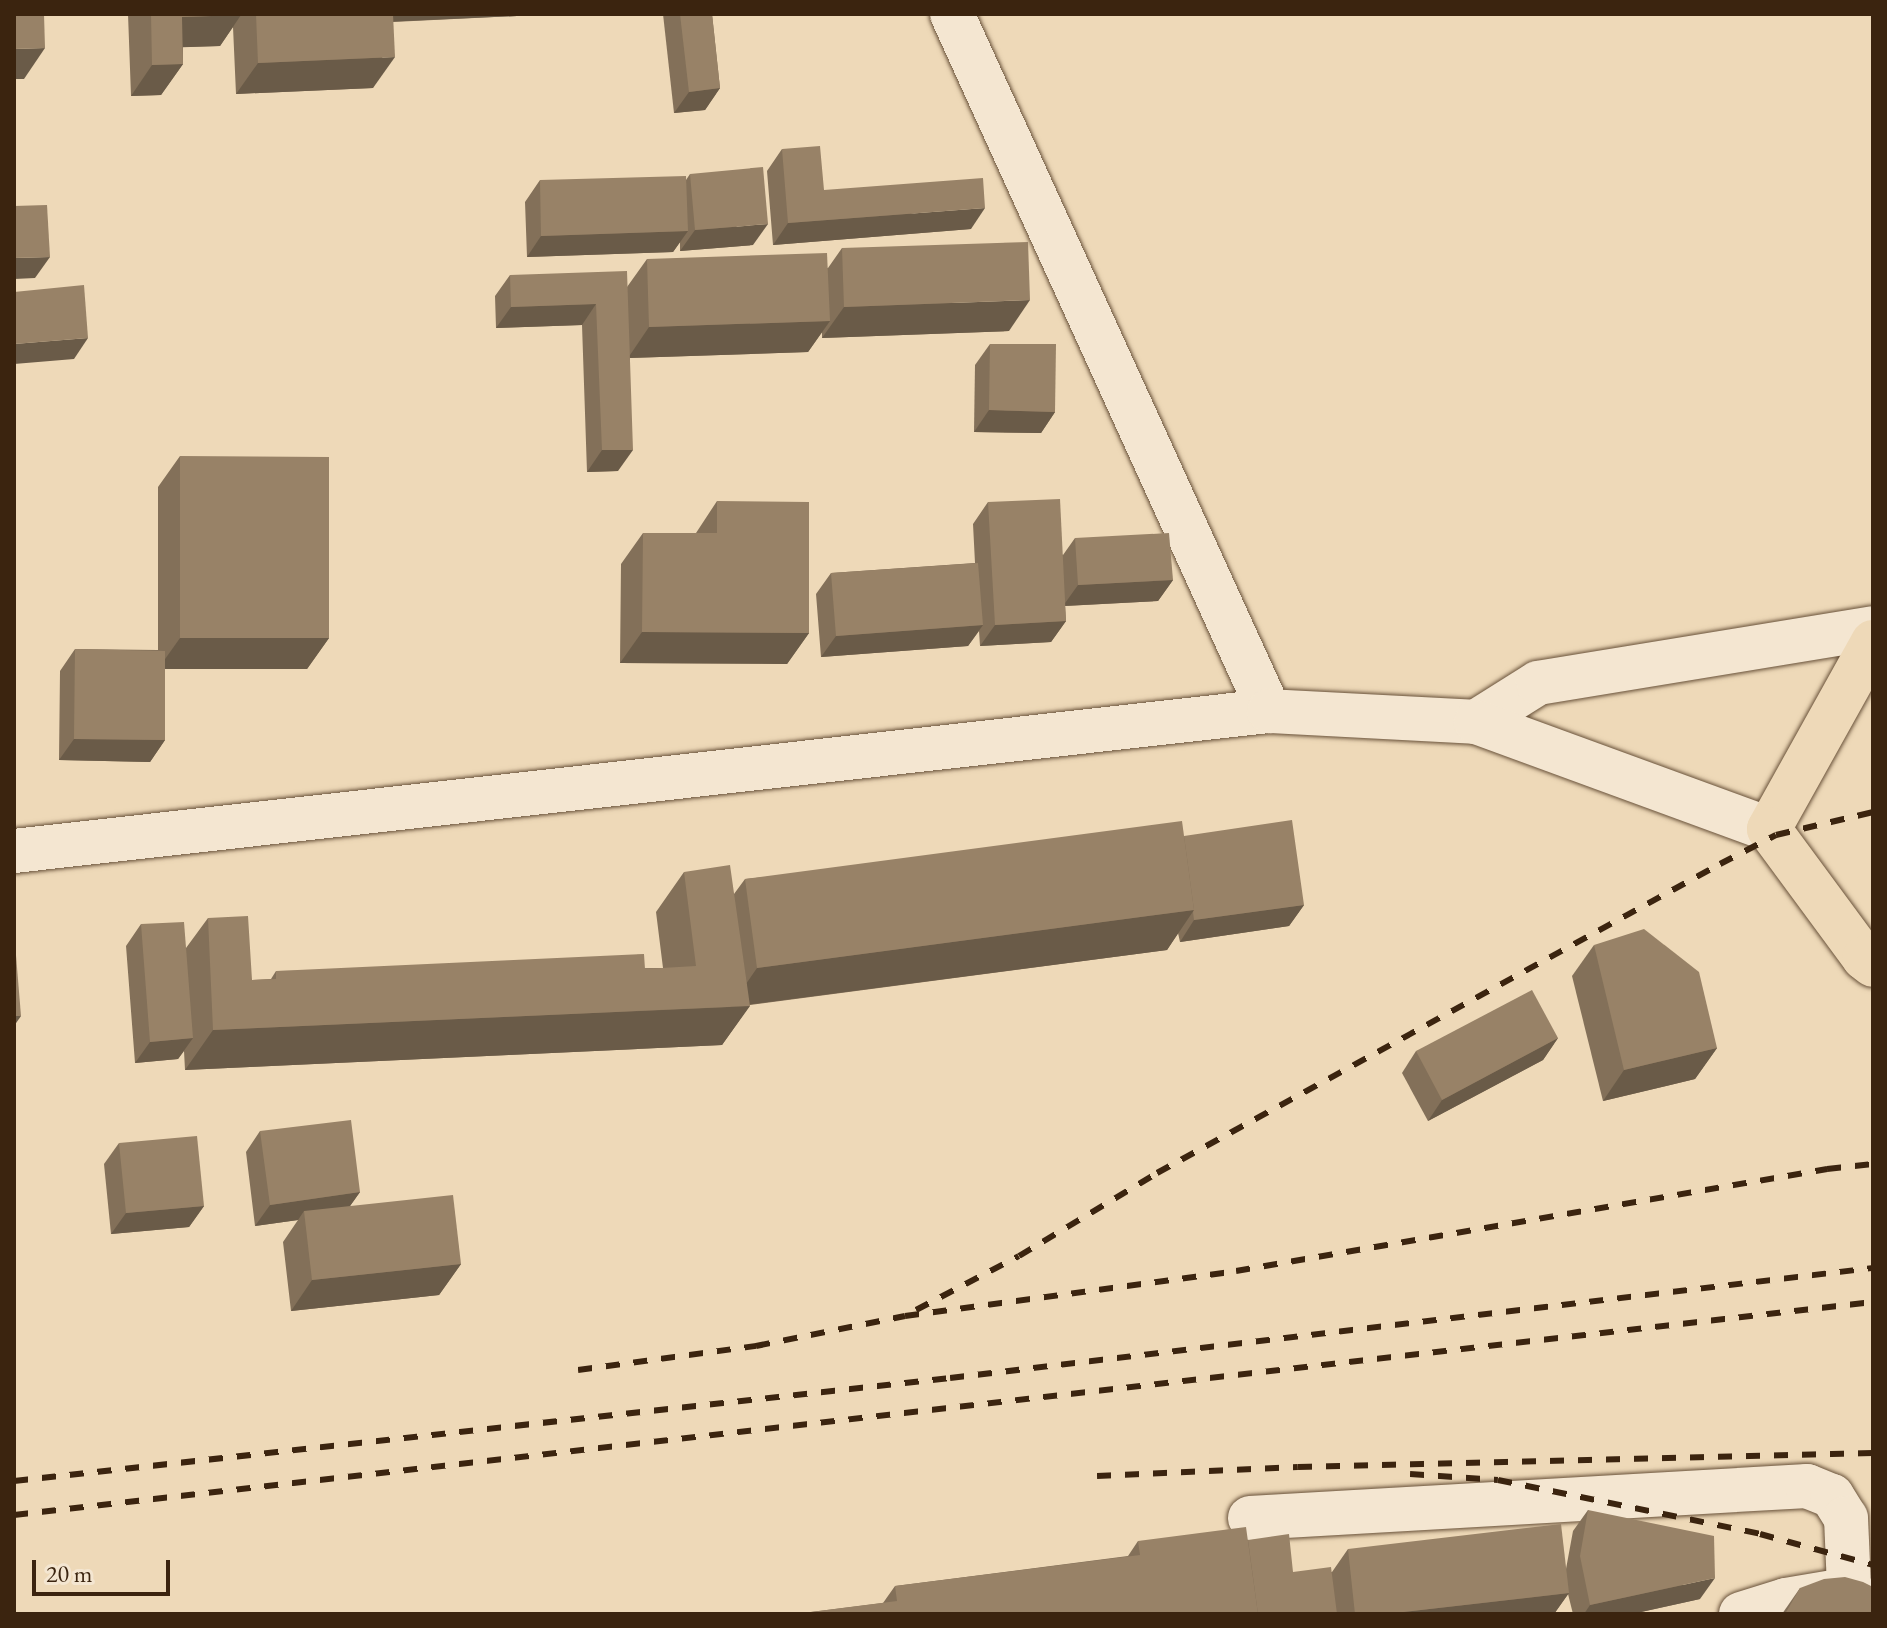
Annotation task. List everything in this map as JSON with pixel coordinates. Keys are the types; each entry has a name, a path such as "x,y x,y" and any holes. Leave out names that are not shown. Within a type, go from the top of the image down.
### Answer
{"main road":[{"path":"1873,642 1769,829 1864,958 1873,965"}],"street":[{"path":"952,14 1269,711"},
{"path":"1476,722 1538,683 1873,628"},
{"path":"14,851 1269,711 1476,722 1769,829"},
{"path":"1250,1518 1807,1486 1832,1496 1846,1518 1861,1592 1786,1600 1741,1614"}],"building":[{"path":"14,14 44,14 45,48 14,49"},
{"path":"151,14 241,15 182,17 183,64 152,65"},
{"path":"256,14 393,14 395,57 258,63"},
{"path":"680,14 712,14 720,88 689,92"},
{"path":"820,146 824,190 983,178 985,208 788,223 782,149"},
{"path":"763,167 768,224 695,230 690,174"},
{"path":"686,176 688,231 541,236 540,180"},
{"path":"47,205 50,257 14,258 14,206"},
{"path":"1028,242 1030,300 844,307 842,248"},
{"path":"827,253 830,321 649,327 647,259"},
{"path":"627,271 633,450 602,450 596,304 511,307 510,275"},
{"path":"84,285 88,338 14,344 14,292"},
{"path":"990,344 1056,344 1055,412 989,410"},
{"path":"180,456 329,457 329,638 180,638"},
{"path":"1060,499 1066,621 995,625 988,502"},
{"path":"717,501 809,502 809,633 642,632 643,533 717,533"},
{"path":"1169,533 1173,580 1078,585 1075,538"},
{"path":"978,563 983,625 836,636 831,573"},
{"path":"75,649 165,651 165,740 74,739"},
{"path":"1292,820 1304,905 1194,920 1184,836"},
{"path":"1182,821 1194,910 757,968 745,879"},
{"path":"730,865 750,1006 213,1030 208,918 248,916 252,980 276,979 276,971 644,954 645,969 696,966 684,872"},
{"path":"184,922 193,1038 150,1042 141,924"},
{"path":"1644,929 1699,972 1717,1048 1624,1070 1594,945"},
{"path":"14,931 21,1016 14,1016"},
{"path":"1532,990 1558,1038 1442,1100 1416,1051"},
{"path":"351,1120 360,1192 270,1205 260,1131"},
{"path":"197,1136 204,1206 126,1213 119,1143"},
{"path":"453,1195 461,1264 312,1280 304,1211"},
{"path":"1588,1510 1714,1536 1715,1578 1590,1605 1580,1556"},
{"path":"1561,1524 1569,1593 1386,1614 1355,1614 1348,1549"},
{"path":"1246,1527 1258,1614 795,1614 897,1601 895,1586 1140,1555 1138,1541"},
{"path":"1289,1534 1293,1572 1331,1567 1337,1614 1258,1614 1248,1540"},
{"path":"1845,1577 1873,1587 1873,1614 1785,1614 1800,1588 1824,1579"}],"railway":[{"path":"916,1310 1019,1256 1157,1173 1720,864 1776,835 1873,812"},
{"path":"578,1370 756,1346 905,1316 1236,1271 1827,1169 1873,1164"},
{"path":"14,1481 950,1378 1873,1268"},
{"path":"14,1515 1873,1302"},
{"path":"1097,1476 1298,1467 1873,1453"},
{"path":"1410,1474 1498,1480 1760,1534 1873,1565"}]}
